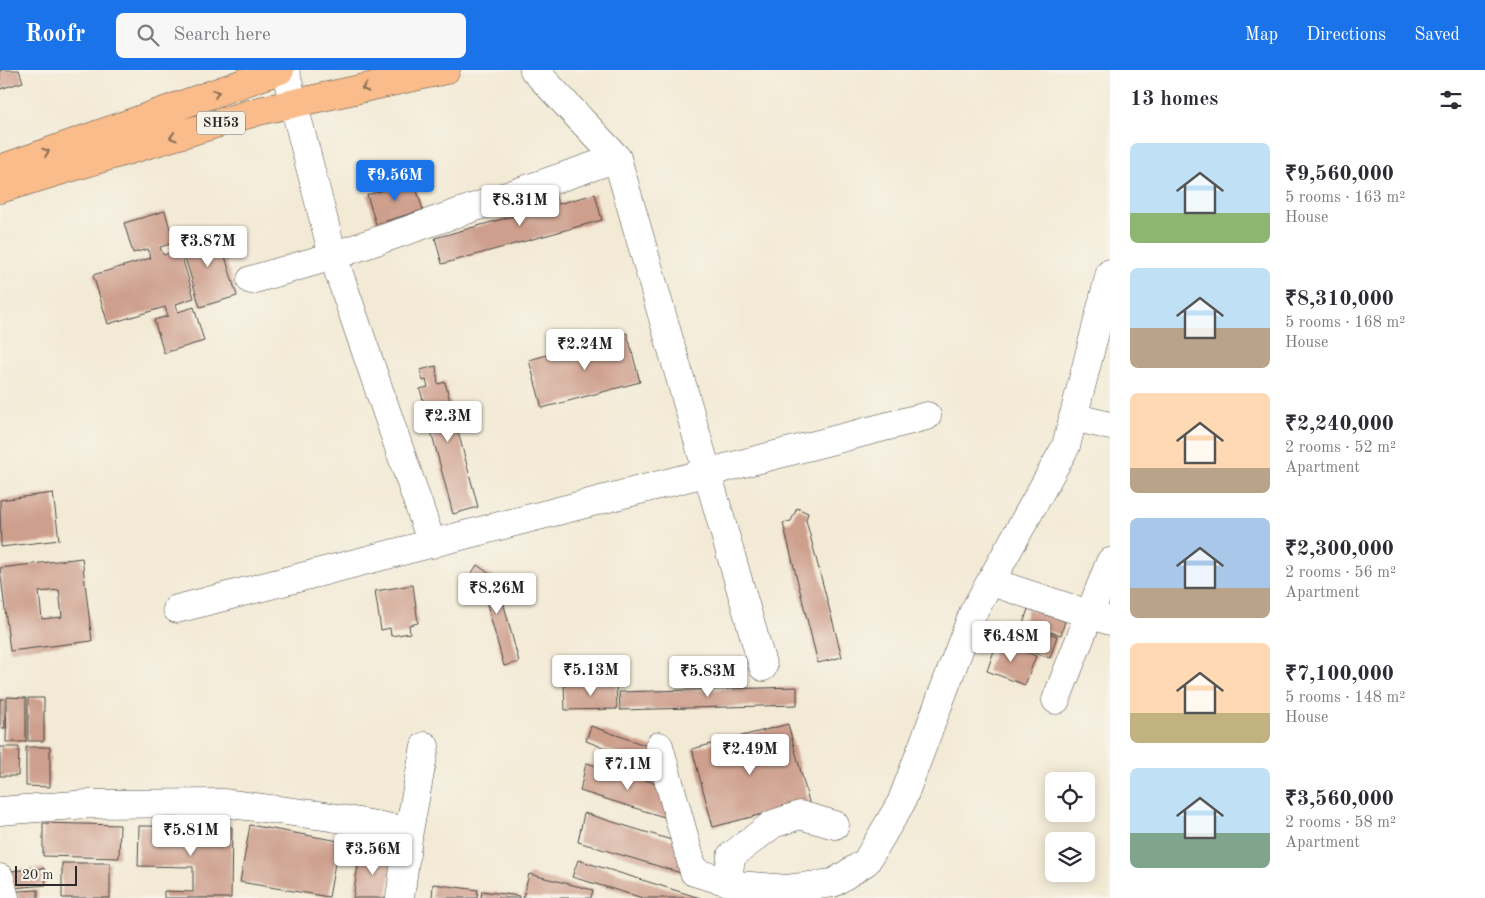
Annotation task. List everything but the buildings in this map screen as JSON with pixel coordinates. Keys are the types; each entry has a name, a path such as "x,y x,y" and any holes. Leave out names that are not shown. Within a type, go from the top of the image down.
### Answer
{"main road":[{"name":"SH53","path":"0,169 280,70"},
{"name":"SH53","path":"0,189 259,111 446,70"}],"street":[{"path":"285,70 333,256 432,544"},
{"path":"534,70 617,158 709,473 763,667"},
{"path":"251,280 333,256 617,158"},
{"path":"659,746 694,872 739,885 787,890 833,883 866,862 901,802 973,613 1066,446 1110,272"},
{"path":"177,609 927,416"},
{"path":"1073,417 1110,426"},
{"path":"1056,700 1100,618 1110,562"},
{"path":"990,582 1100,618"},
{"path":"400,898 409,831 425,746"},
{"path":"0,811 87,804 223,803 325,816 409,831"},
{"path":"728,882 731,856 773,824 800,815 834,825"},
{"path":"0,878 5,898"}]}
